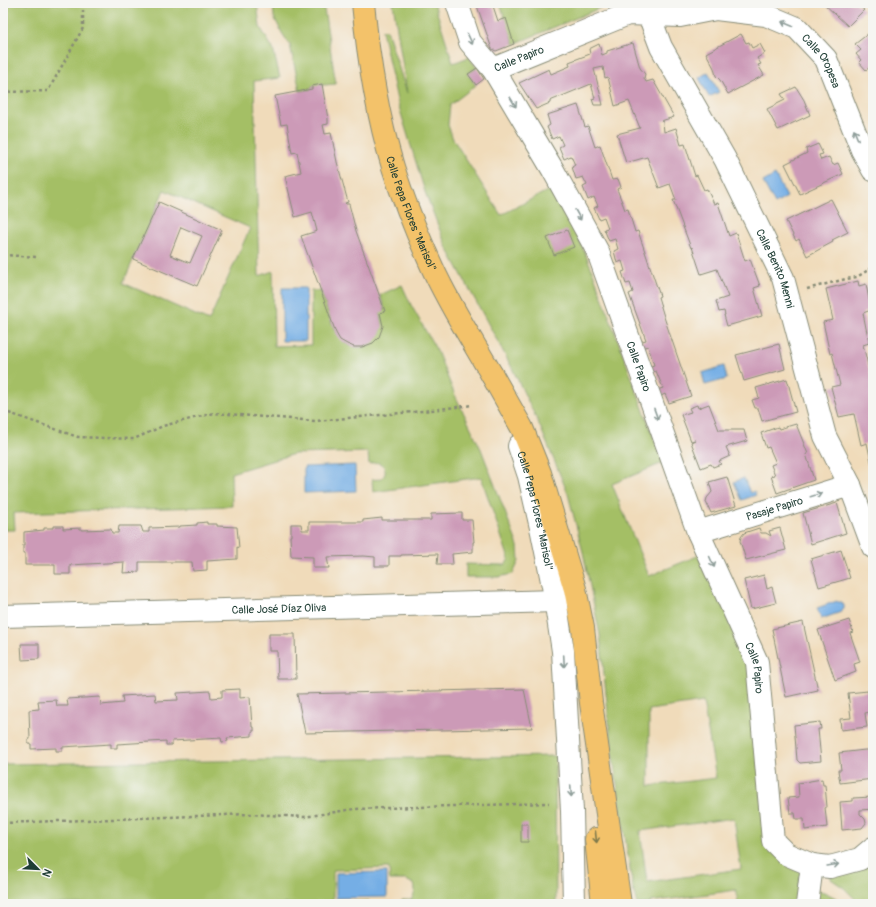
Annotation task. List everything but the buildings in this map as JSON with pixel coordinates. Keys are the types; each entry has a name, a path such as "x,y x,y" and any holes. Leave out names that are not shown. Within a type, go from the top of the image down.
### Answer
{"main road":[{"name":"Calle Pepa Flores \"Marisol\"","path":"363,3 366,31 379,106 396,174 411,217 433,270 492,375"},
{"path":"492,375 522,428 540,473 575,589 583,628 591,704 620,904"},
{"path":"575,589 591,796 603,904"}],"street":[{"path":"457,3 470,42 493,69"},
{"name":"Calle Papiro","path":"648,9 628,14 493,69 553,170 598,252 698,532 757,662 774,841 786,854 812,865"},
{"name":"Calle Oropesa","path":"648,9 680,16 716,9 766,15 797,28 826,59 862,150 873,170"},
{"name":"Calle Benito Menni","path":"648,9 661,47 726,160 784,278 825,436 850,485 873,547"},
{"name":"Calle Pepa Flores \"Marisol\"","path":"492,375 529,476 544,538 556,601 563,651 572,810 574,904"},
{"name":"Pasaje Papiro","path":"698,532 850,485"},
{"name":"Calle José Díaz Oliva","path":"3,616 556,601"},
{"path":"807,904 812,865 830,866 860,859 873,848"}],"path":[{"path":"3,92 48,91 83,28 83,3"},
{"path":"3,255 38,257"},
{"path":"806,289 846,278 857,277 873,267"},
{"path":"3,411 78,437 134,440 163,426 214,413 316,421 473,405"},
{"path":"3,823 250,814 304,817 354,809 556,803"}],"green space":[{"path":"3,3 257,3 260,27 273,49 280,78 254,81 259,276 273,271 274,346 311,345 311,291 321,291 332,324 341,340 349,345 357,347 372,343 377,338 381,330 382,322 380,313 385,310 380,295 402,285 411,305 437,351 454,393 481,449 491,475 518,546 519,561 513,574 498,577 466,577 466,564 505,565 509,559 481,477 373,492 372,479 383,477 385,470 384,466 380,464 369,464 368,452 294,454 231,473 232,506 14,513 15,530 3,530","holes":["164,190 250,228 209,321 123,283"]},
{"path":"273,3 323,3 336,84 312,86 312,89 300,91 290,45 274,17"},
{"path":"393,3 434,3 453,63 469,57 477,68 468,74 476,85 450,105 448,125 453,139 501,215 549,190 577,235 591,267 663,463 612,484 649,576 700,555 751,668 765,839 801,869 796,904 738,904 736,890 650,902 650,904 637,904 633,889 612,751 600,635 583,552 568,494 539,424 511,366 446,246 425,192 397,100 382,30 387,30 407,93","holes":["703,702 716,778 649,786 649,710","734,818 741,869 647,882 640,831"]},
{"path":"502,3 612,3 514,44 500,4"},
{"path":"556,756 556,904 402,904 402,900 411,900 415,890 414,884 406,880 390,880 389,868 333,870 333,902 369,901 369,904 3,904 3,764"},
{"path":"873,857 873,904 855,904 855,899 844,888 831,879 831,874"},
{"path":"815,890 824,892 836,898 839,904 813,904"}],"water":[{"path":"708,72 719,92 709,97 699,78"},
{"path":"775,175 787,197 775,204 763,182"},
{"path":"282,288 306,288 306,341 282,341"},
{"path":"724,366 727,379 705,385 702,373"},
{"path":"355,465 356,491 304,493 304,467"},
{"path":"744,478 750,493 754,491 756,495 742,500 734,482"},
{"path":"837,601 844,605 844,608 840,611 841,612 821,619 817,608"},
{"path":"387,872 387,897 336,898 336,873"}]}
